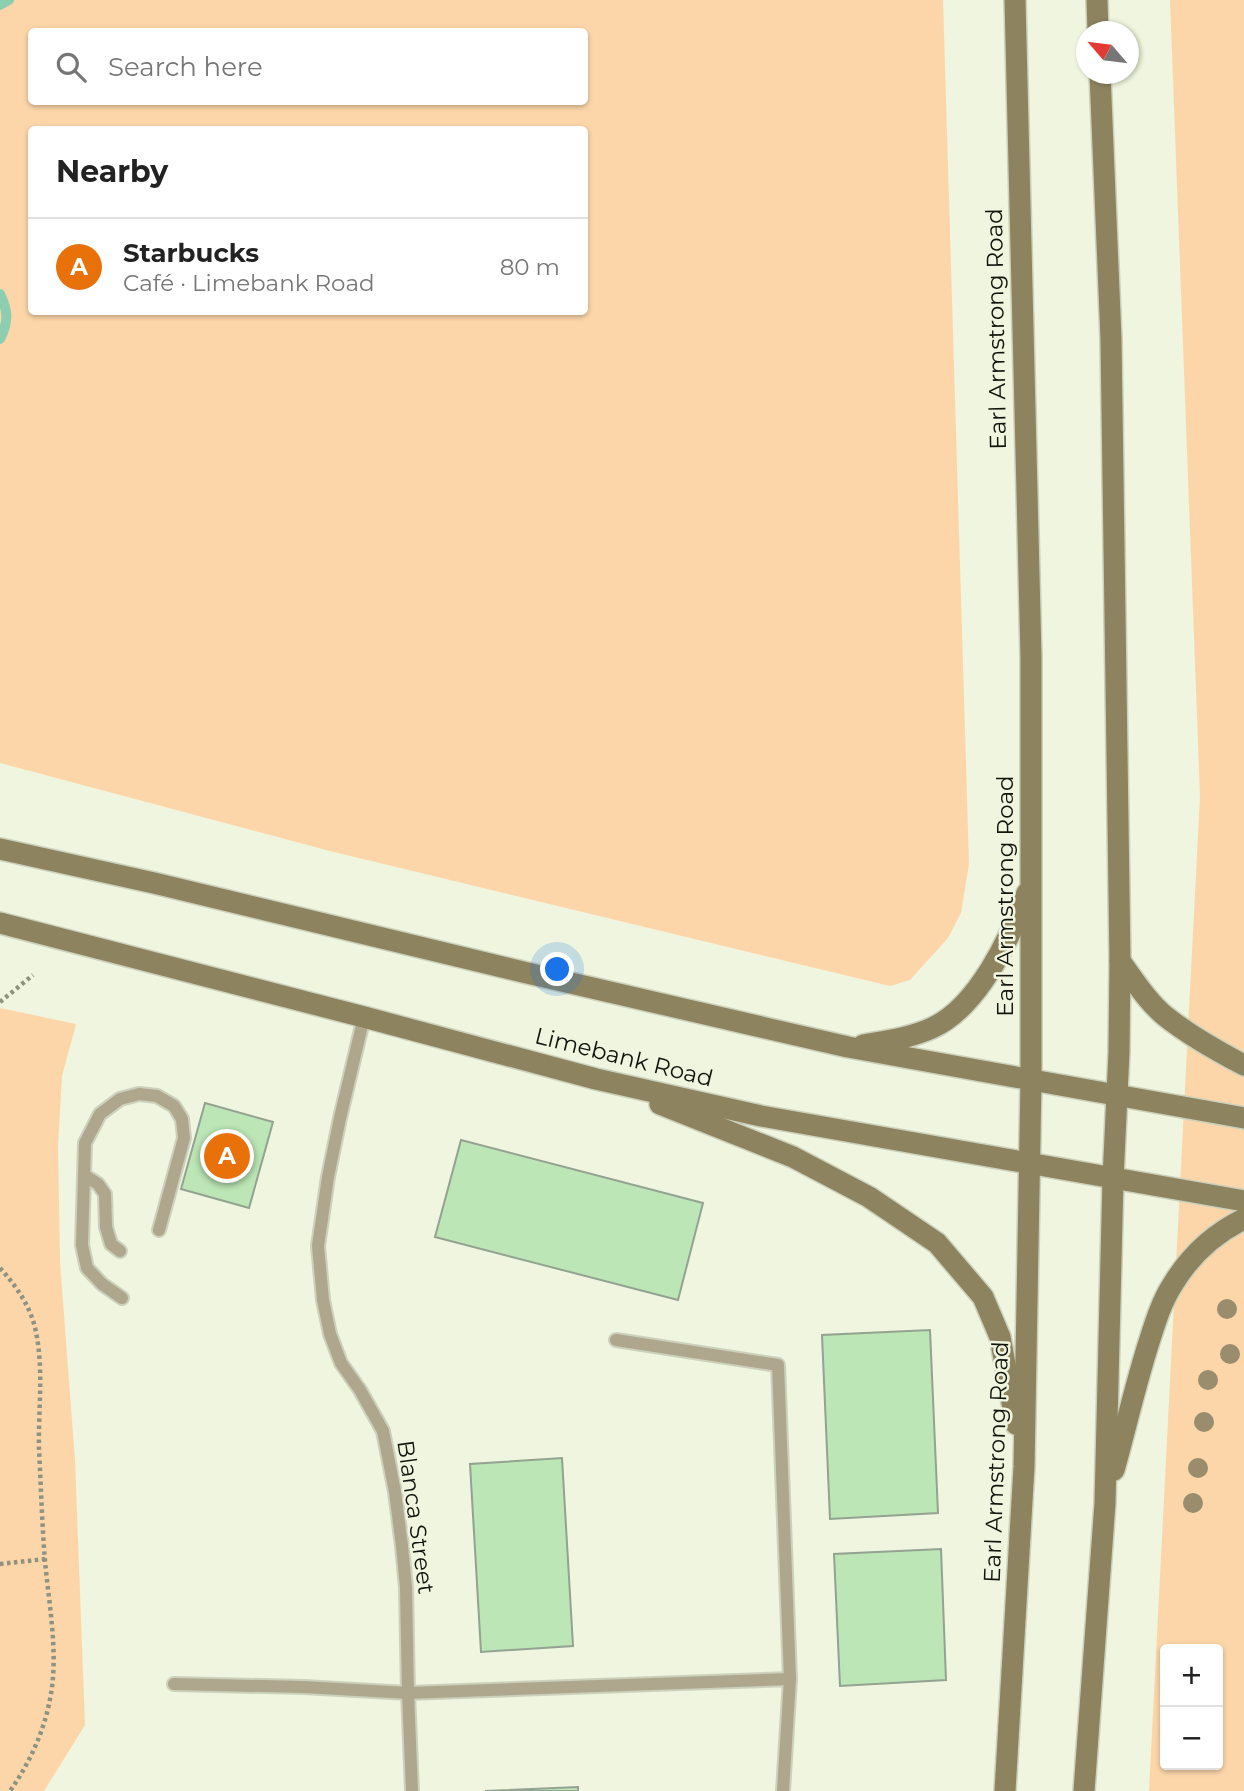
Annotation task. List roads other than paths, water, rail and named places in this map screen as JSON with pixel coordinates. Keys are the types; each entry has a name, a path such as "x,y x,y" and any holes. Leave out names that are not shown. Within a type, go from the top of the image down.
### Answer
{"main road":[{"name":"Earl Armstrong Road","path":"1005,1791 1024,1467 1031,1081 1031,657 1015,0"},
{"path":"1097,0 1098,21"},
{"path":"1084,1791 1105,1503 1120,961 1111,339 1100,84"},
{"path":"0,849 848,1047 1244,1118"},
{"path":"848,1047 909,1037 934,1027 962,1007 1003,949 1032,881"},
{"name":"Limebank Road","path":"0,923 596,1079 761,1116 1244,1202"},
{"path":"1120,961 1164,1014 1198,1039 1244,1065"},
{"path":"596,1079 793,1157 869,1197 937,1243 983,1297 1000,1336 1024,1467"},
{"path":"1105,1503 1144,1356 1164,1302 1173,1284 1203,1245 1244,1219"}],"lane":[{"name":"Blanca Street","path":"364,1017 328,1177 318,1246 323,1300 330,1334 341,1363 383,1431 395,1492 406,1588 412,1791"},
{"path":"122,1298 102,1284 87,1268 82,1245 85,1143 100,1114 120,1099 139,1094 157,1096 174,1106 182,1119 184,1138 159,1230"},
{"path":"84,1175 98,1184 105,1194 106,1227 111,1244 120,1251"},
{"path":"616,1340 778,1365 790,1679 783,1791"},
{"path":"174,1684 408,1693 790,1679"}],"waterway":[{"path":"0,5 9,0"},
{"path":"0,294 6,316 0,339"}],"place":[{"name":"Starbucks","path":"227,1156"}]}
